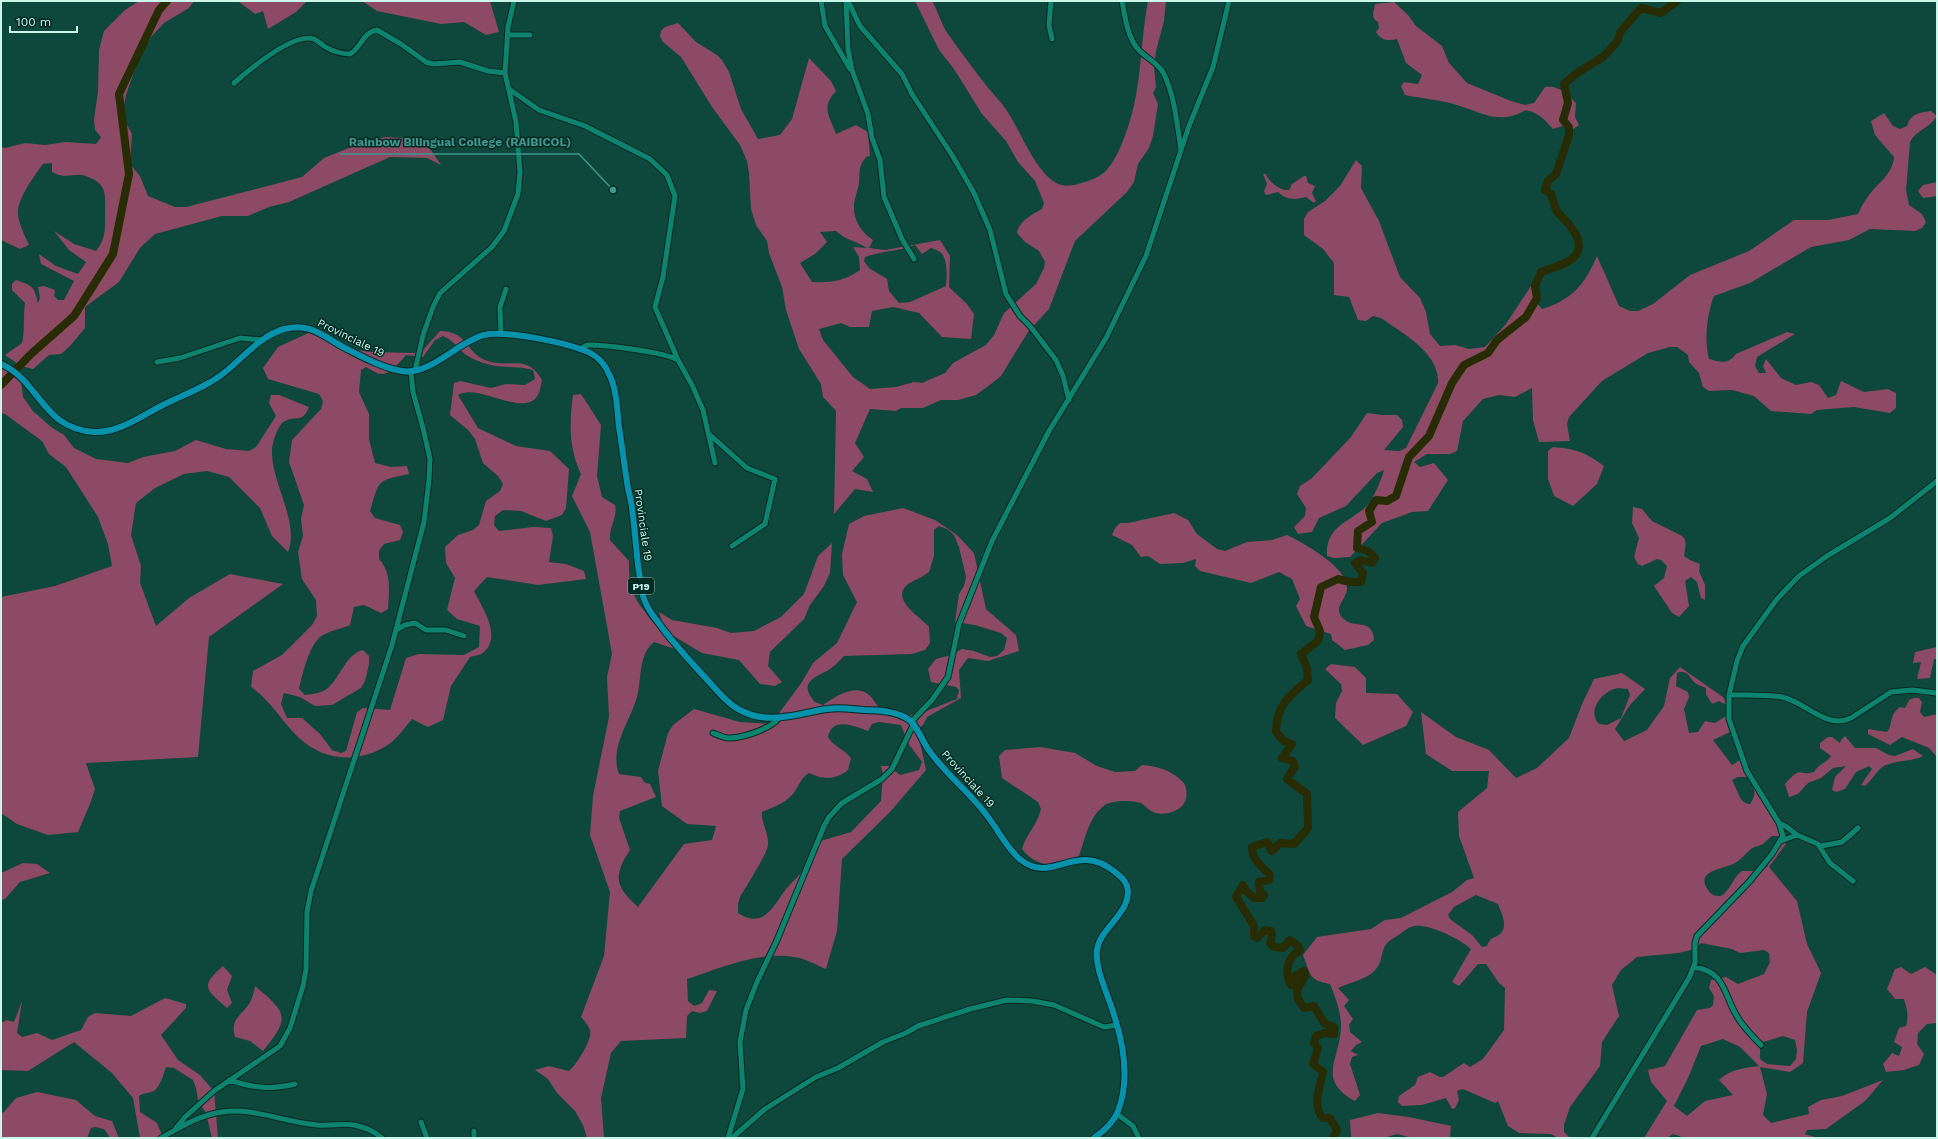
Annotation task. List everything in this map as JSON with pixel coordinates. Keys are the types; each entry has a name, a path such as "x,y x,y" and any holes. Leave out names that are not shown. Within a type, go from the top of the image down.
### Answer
{"main road":[{"name":"Provinciale 19","path":"1,364 12,369 20,376 50,414 58,420 81,430 102,432 129,424 213,381 263,340 284,329 303,327 322,333 339,345 383,365 399,370 413,371 436,362 462,344 485,335 501,334 557,343 581,349 601,361 613,382 625,456 627,482 632,509 642,591 647,605 656,620 680,650 728,702 743,712 758,717 779,718 842,708 898,714 913,722 933,755 953,781 967,793 988,816 1020,859 1028,865 1044,869 1082,859 1090,860 1109,867 1124,880 1128,893 1125,905 1102,938 1097,949 1102,980 1117,1025 1124,1063 1122,1095 1117,1114 1104,1131 1094,1138"}],"street":[{"path":"176,1128 185,1117 229,1080 280,1046 290,1028 303,986 306,970 307,912 311,891 396,630 424,522 430,470 423,428 413,392 413,371 423,335 433,307 440,293 492,247 504,231 518,194 520,172 516,122 505,73 508,35 514,1"},
{"path":"821,1 825,26 852,70"},
{"path":"847,1 848,49 852,70 868,114 872,138 880,160 884,197 902,239 914,259"},
{"path":"847,1 860,26 902,74 912,94 952,155 974,193 990,230 1006,294 1020,316 1030,326 1056,360 1063,376 1069,401"},
{"path":"1051,1 1049,25 1052,39"},
{"path":"1122,1 1131,38 1138,48 1156,63 1170,90 1177,119 1181,151"},
{"path":"728,1138 743,1090 740,1050 746,1010 757,982 777,940 824,826 829,817 842,803 882,779 892,770 913,722 932,700 948,677 959,624 992,541 1049,431 1069,401 1106,338 1146,256 1194,112 1213,66 1229,1"},
{"path":"234,83 273,52 288,44 308,38 315,40 334,51 350,54 354,52 365,35 370,31 377,30 401,44 426,62 433,64 460,62 488,71 505,73"},
{"path":"508,35 530,35"},
{"path":"509,89 539,110 585,126 650,159 667,175 675,196 663,276 655,307 678,360 692,385 700,404 715,463"},
{"path":"501,334 500,307 506,289"},
{"path":"157,362 180,358 240,338 263,340"},
{"path":"581,349 588,345 617,348 678,360"},
{"path":"708,434 747,468 775,479 765,524 732,546"},
{"path":"1592,1138 1689,978 1694,967 1694,943 1697,936 1749,882 1781,841 1783,832 1747,771 1729,719 1729,695 1736,661 1743,646 1754,629 1790,585 1812,566 1890,518 1937,480"},
{"path":"396,630 405,625 416,623 426,630 446,630 464,636"},
{"path":"1729,695 1784,697 1824,718 1844,721 1891,692 1912,690 1937,694"},
{"path":"713,734 727,738 734,737 764,727 779,718"},
{"path":"1779,823 1797,835 1821,846 1842,842 1858,828"},
{"path":"1781,841 1797,835"},
{"path":"1821,846 1830,863 1853,881"},
{"path":"1694,967 1706,969 1714,974 1720,981 1737,1017 1761,1044"},
{"path":"732,1138 765,1109 816,1077 838,1068 883,1042 906,1033 918,1026 970,1009 1007,1000 1032,1001 1054,1005 1104,1027 1117,1025"},
{"path":"229,1080 267,1088 277,1088 295,1084"},
{"path":"161,1138 176,1128 212,1114 237,1111 318,1125 349,1124 365,1128 382,1138"},
{"path":"1117,1114 1130,1122 1139,1138"},
{"path":"421,1122 427,1138"},
{"path":"474,1131 474,1138"}],"shaded area":[{"path":"139,1 194,1 189,8 164,23 151,37 140,54 126,95 122,115 132,134 130,164 140,176 148,196 175,207 186,207 302,177 324,158 366,141 386,137 415,139 431,150 441,165 427,158 390,157 289,202 269,207 248,216 222,216 155,234 140,248 119,282 85,307 85,328 70,346 61,354 49,355 33,369 21,366 5,355 22,343 23,334 25,303 12,290 12,284 16,280 32,287 38,303 40,298 38,287 44,286 55,290 54,296 58,300 64,300 74,281 41,264 39,254 56,266 78,274 86,262 69,250 54,231 74,244 96,251 102,242 104,233 105,197 103,188 96,181 82,175 59,175 52,172 52,163 43,164 35,174 23,195 18,209 22,230 29,245 20,249 1,240 1,147 5,148 25,143 45,145 66,142 96,144 101,137 95,130 94,120 98,91 99,50 104,31 125,10"},
{"path":"238,1 307,1 296,12 268,29 263,11 255,14"},
{"path":"362,1 490,1 499,32 486,35 464,22 441,24 377,11"},
{"path":"915,1 932,1 948,34 1004,107 1037,164 1053,181 1068,186 1098,177 1107,170 1115,159 1124,139 1133,112 1148,1 1166,1 1164,21 1156,51 1154,68 1156,87 1153,93 1158,104 1153,136 1149,148 1138,164 1134,182 1127,192 1075,241 1049,309 1028,332 1001,376 976,395 958,400 941,400 923,408 901,408 896,411 870,409 855,443 864,457 852,471 867,479 873,492 855,489 834,514 836,411 823,397 821,384 799,349 786,310 782,287 769,253 767,241 756,225 751,209 747,161 740,145 712,107 681,57 663,42 660,36 661,31 665,27 678,23 696,42 717,55 722,60 729,72 741,109 758,139 780,135 792,119 809,58 831,81 836,91 829,102 828,111 836,134 856,125 868,132 870,156 863,160 861,166 859,183 854,201 854,210 856,220 861,229 873,240 869,248 885,250 940,240 950,256 949,287 967,304 974,314 971,339 942,337 919,313 893,307 872,311 869,327 850,327 841,323 819,329 823,340 853,377 870,389 896,387 914,382 922,383 945,373 953,363 986,345 994,335 1004,313 1036,284 1044,268 1045,262 1039,251 1025,242 1017,233 1023,221 1042,209 1044,203 1035,181 1018,162 1006,141 982,114 954,69 939,50","holes":["836,231 844,237 867,248 853,247 859,257 860,270 843,279 825,282 812,282 800,263 815,254 827,242 820,232","915,245 922,254 931,248 943,255 947,278 946,286 910,302 899,303 889,291 887,279 869,268 864,261 865,257"]},
{"path":"1394,2 1408,15 1416,26 1442,46 1449,63 1467,83 1511,101 1525,105 1534,103 1545,87 1554,87 1566,93 1576,103 1575,117 1579,125 1572,130 1562,126 1553,129 1538,115 1531,111 1526,110 1509,117 1494,117 1449,103 1405,95 1401,86 1404,82 1418,84 1422,75 1406,63 1397,39 1385,40 1378,35 1376,32 1379,28 1378,22 1374,19 1373,14 1375,4"},
{"path":"1931,111 1937,116 1910,142 1906,190 1909,205 1922,214 1926,222 1922,228 1915,231 1870,229 1849,240 1811,247 1750,283 1714,296 1708,319 1707,352 1709,359 1724,362 1730,360 1736,354 1787,332 1795,334 1757,357 1755,366 1759,373 1766,373 1763,366 1766,359 1781,378 1796,385 1811,382 1819,385 1828,398 1836,395 1841,381 1864,392 1888,389 1896,393 1896,408 1890,413 1854,407 1817,410 1811,414 1771,411 1754,396 1732,390 1709,391 1703,387 1699,373 1689,362 1688,355 1677,347 1670,347 1648,353 1602,381 1569,417 1567,424 1570,441 1539,442 1533,420 1532,388 1515,397 1499,395 1483,399 1463,421 1457,451 1450,454 1427,454 1414,462 1420,467 1434,463 1448,480 1428,511 1412,512 1382,523 1350,557 1334,558 1327,556 1327,546 1330,538 1334,531 1367,506 1377,489 1384,470 1377,473 1346,506 1319,518 1312,532 1298,534 1294,527 1305,516 1306,508 1297,494 1300,486 1312,478 1351,437 1367,413 1397,415 1402,420 1403,427 1384,450 1399,451 1406,448 1438,383 1437,372 1433,362 1409,337 1381,318 1373,316 1366,321 1358,320 1349,297 1334,295 1334,263 1323,249 1304,235 1304,219 1308,212 1325,201 1340,186 1356,160 1362,166 1361,188 1379,221 1400,277 1420,298 1426,312 1430,334 1440,346 1455,345 1469,349 1485,347 1506,324 1531,286 1535,301 1542,309 1562,301 1569,296 1588,275 1597,256 1619,306 1630,311 1638,311 1653,304 1690,275 1749,251 1794,220 1828,220 1858,214 1867,197 1888,174 1894,157 1875,135 1871,121 1884,113 1893,126 1900,129 1907,126 1911,118 1916,114"},
{"path":"1263,174 1266,174 1275,185 1286,190 1289,190 1292,184 1306,176 1308,183 1315,186 1312,193 1316,201 1314,203 1306,197 1298,199 1287,198 1278,192 1266,195 1264,191 1267,184"},
{"path":"1937,182 1937,196 1923,198 1918,191 1923,185"},
{"path":"315,330 348,349 372,352 414,353 423,350 440,331 456,334 473,352 485,360 494,363 516,363 530,366 542,380 538,395 531,401 522,403 477,393 467,392 458,395 478,428 516,446 550,451 569,469 566,508 562,515 546,521 521,511 503,510 495,516 494,525 499,531 533,527 551,528 553,536 549,562 566,564 584,571 586,579 538,585 487,577 474,591 489,622 491,638 489,645 483,653 470,657 451,686 443,720 428,727 412,719 392,742 366,755 342,757 330,755 307,745 291,730 270,704 251,687 253,671 282,655 312,625 317,616 316,600 302,579 298,552 303,536 301,519 304,505 289,462 292,440 321,409 323,401 319,394 268,379 263,368 278,347","holes":["443,336 465,354 481,362 499,366 533,370 535,379 525,385 506,384 491,388 460,381 454,383 450,415 468,430 475,439 483,463 498,476 503,484 500,491 486,501 479,525 473,530 458,535 445,547 446,563 455,578 447,610 457,619 480,626 479,647 464,655 419,654 406,658 390,710 363,708 357,712 346,751 341,753 332,750 320,734 302,718 287,718 281,704 284,693 300,697 315,706 332,705 361,688 365,681 369,664 369,656 363,650 352,656 333,682 324,691 305,695 299,689 309,654 312,647 320,637 350,625 354,607 364,605 381,613 388,609 389,582 386,570 379,559 379,551 384,544 400,540 403,532 400,525 375,518 370,511 378,487 381,483 390,478 409,474 407,466 391,467 375,463 369,439 369,414 359,392 361,370 366,367 378,373 384,374 395,367 406,355 423,357 435,340"]},
{"path":"1,367 9,370 21,381 23,397 33,411 51,427 64,435 74,448 96,459 128,463 143,457 175,451 196,440 226,449 249,451 256,447 276,416 269,403 271,395 279,395 309,407 304,416 289,419 282,423 274,439 272,448 273,463 288,515 290,528 291,541 288,552 272,536 260,508 229,477 207,471 184,474 155,488 136,503 131,535 141,566 140,583 156,626 189,598 230,574 283,584 209,637 198,757 86,763 95,789 78,832 48,835 17,824 1,813 1,597 55,586 112,566 108,544 98,517 66,467 49,454 42,441 5,414 1,413"},
{"path":"581,394 601,425 597,476 602,497 615,505 616,509 610,540 629,561 630,583 637,600 650,618 678,650 654,642 649,647 645,654 641,668 637,697 618,744 617,764 619,774 641,777 644,782 650,784 656,797 620,811 619,818 630,850 621,867 619,881 625,893 638,907 684,844 712,840 716,826 687,824 662,806 658,771 668,733 673,725 694,709 740,722 771,724 802,682 813,663 837,643 857,602 843,575 842,554 849,524 864,516 903,508 935,520 957,535 974,553 986,609 1016,635 1019,651 988,661 968,658 959,670 961,698 927,717 923,725 917,729 926,770 890,812 842,859 837,931 826,969 798,958 767,956 739,962 687,979 688,1001 694,1006 702,1003 709,990 717,991 707,1011 700,1013 692,1011 687,1016 686,1038 621,1041 611,1053 601,1098 604,1138 587,1138 583,1125 575,1111 557,1093 548,1079 535,1070 549,1066 569,1071 580,1058 587,1045 590,1030 581,1017 604,956 610,892 590,835 593,796 609,717 607,677 612,654 590,532 572,496 581,474 574,455 571,436 573,395","holes":["939,526 947,529 954,535 959,547 966,577 964,586 959,594 955,622 975,625 1001,633 1007,638 1004,650 997,656 990,657 974,651 962,649 951,655 936,659 928,669 931,682 956,687 959,690 957,699 925,712 909,716 888,714 880,709 872,698 866,693 854,690 841,694 823,705 815,702 808,689 810,681 832,667 844,656 912,654 925,650 930,643 929,627 909,608 902,597 903,591 907,585 929,572 934,556 934,530","879,722 901,725 908,743 922,762 919,770 900,775 889,766 881,766 883,774 881,801 851,832 817,842 805,868 786,889 767,914 755,919 747,918 738,913 740,897 760,863 768,845 762,812 789,798 804,777 809,773 820,777 829,778 839,776 848,770 851,758 828,737 834,726 845,724 868,731 872,724"]},
{"path":"1553,447 1580,452 1591,457 1604,466 1597,484 1573,506 1554,496 1548,479 1548,451"},
{"path":"1633,507 1642,509 1652,521 1682,536 1686,542 1684,556 1700,564 1699,571 1705,585 1705,600 1701,598 1697,582 1691,577 1685,581 1689,606 1679,617 1672,613 1654,586 1664,578 1667,566 1661,560 1657,559 1642,566 1638,564 1634,557 1639,538 1632,523"},
{"path":"1174,513 1188,520 1197,534 1217,549 1225,551 1247,542 1272,540 1287,535 1314,550 1333,565 1345,580 1347,588 1339,609 1341,616 1350,623 1370,628 1373,633 1374,640 1368,645 1345,650 1332,640 1331,634 1306,626 1296,606 1300,599 1292,579 1279,572 1251,583 1200,571 1195,566 1196,559 1183,563 1160,564 1148,556 1141,557 1132,545 1112,535 1115,528 1120,523 1128,523"},
{"path":"832,543 830,573 824,586 810,605 804,619 770,652 768,666 782,682 775,686 760,684 739,660 702,653 665,631 659,612 672,620 717,628 731,633 754,631 781,617 804,594 818,556"},
{"path":"1937,647 1937,659 1934,659 1930,678 1917,679 1921,662 1913,663 1915,652"},
{"path":"1331,664 1355,667 1366,678 1366,693 1397,694 1413,712 1406,726 1363,745 1335,718 1336,703 1342,691 1341,684 1325,669"},
{"path":"1680,667 1723,697 1731,711 1730,732 1713,740 1732,765 1740,760 1779,824 1786,844 1769,867 1797,901 1807,944 1821,973 1807,1012 1803,1063 1790,1072 1760,1067 1767,1094 1763,1115 1771,1123 1809,1114 1808,1107 1821,1100 1842,1096 1883,1080 1865,1101 1826,1129 1807,1130 1805,1134 1818,1138 1685,1138 1673,1134 1667,1138 1644,1138 1667,1101 1651,1082 1648,1070 1665,1066 1697,1010 1710,1008 1713,1005 1714,996 1709,988 1711,980 1726,977 1738,984 1764,974 1770,962 1769,953 1764,950 1740,953 1732,949 1701,943 1695,949 1678,953 1637,957 1621,970 1612,985 1619,1016 1602,1042 1600,1066 1570,1107 1564,1125 1564,1132 1570,1138 1558,1138 1551,1134 1519,1133 1508,1126 1498,1101 1495,1103 1463,1089 1457,1091 1459,1100 1455,1108 1452,1109 1446,1098 1422,1105 1402,1106 1398,1102 1399,1096 1415,1085 1418,1077 1430,1072 1443,1077 1464,1063 1470,1067 1483,1059 1504,1030 1505,988 1499,983 1486,964 1478,964 1459,986 1452,982 1471,949 1467,945 1444,933 1428,927 1415,926 1410,927 1389,941 1383,950 1380,963 1376,970 1365,978 1338,988 1349,1000 1344,1006 1353,1019 1349,1025 1350,1032 1362,1042 1356,1045 1351,1051 1358,1055 1352,1057 1350,1064 1360,1095 1355,1101 1343,1093 1336,1085 1333,1076 1333,1068 1340,1038 1341,1026 1337,1004 1330,984 1318,981 1311,976 1303,955 1317,937 1371,929 1385,920 1401,918 1452,892 1467,880 1474,878 1459,836 1458,812 1487,788 1489,771 1452,771 1426,754 1421,712 1456,737 1489,750 1516,778 1537,768 1569,738 1582,704 1594,679 1622,673 1645,689 1630,705 1615,729 1624,741 1647,730 1664,706 1670,678","holes":["1677,673 1687,673 1695,683 1706,688 1706,694 1712,704 1719,701 1725,704 1729,708 1728,715 1715,723 1705,721 1698,732 1689,733 1684,709 1689,697 1688,692 1676,686","1618,688 1628,689 1630,695 1621,718 1607,725 1599,724 1595,719 1595,707 1607,693","1738,777 1747,777 1752,780 1754,793 1750,804 1743,801 1732,780","1772,836 1778,836 1779,840 1767,867 1756,871 1742,871 1727,891 1721,896 1713,895 1709,892 1705,883 1705,878 1708,874 1712,871 1737,862 1751,849 1763,844","1476,895 1498,904 1504,919 1503,931 1491,939 1487,946 1482,947 1472,935 1450,919 1448,915 1454,907","1783,1036 1795,1040 1797,1050 1796,1059 1790,1066 1767,1064 1760,1059 1760,1048 1763,1042","1723,1039 1740,1047 1759,1066 1748,1067 1728,1073 1719,1080 1733,1095 1705,1101 1687,1116 1674,1106 1688,1078 1701,1046"]},
{"path":"1919,698 1922,702 1920,712 1924,717 1937,714 1937,757 1929,748 1902,737 1890,745 1868,734 1868,729 1887,732 1892,716 1896,710 1900,707 1905,708 1909,700"},
{"path":"1845,736 1855,748 1876,748 1889,755 1895,756 1913,749 1923,756 1884,766 1865,786 1861,785 1872,769 1869,766 1856,772 1845,789 1836,792 1832,790 1835,777 1846,766 1833,768 1821,778 1808,783 1798,794 1789,797 1785,784 1795,774 1800,772 1814,772 1818,766 1831,756 1820,748 1820,743 1828,737 1832,737 1840,743"},
{"path":"1040,747 1075,753 1097,766 1115,772 1135,771 1142,765 1164,769 1174,774 1183,782 1187,795 1186,799 1177,810 1162,814 1153,812 1141,803 1137,802 1122,801 1108,803 1095,815 1091,821 1079,856 1055,867 1041,863 1033,859 1022,849 1041,809 1038,802 1002,778 999,756 1005,750"},
{"path":"23,863 37,864 50,873 20,882 5,899 1,900 1,873"},
{"path":"223,966 232,976 227,990 232,1003 227,1008 210,992 208,988 208,984 215,973"},
{"path":"1901,967 1911,974 1925,967 1937,975 1937,1023 1927,1024 1918,1033 1917,1044 1924,1054 1919,1065 1904,1070 1886,1072 1883,1064 1892,1053 1899,1056 1902,1047 1894,1042 1899,1028 1906,1026 1907,1022 1907,1012 1904,999 1895,999 1887,989 1895,969"},
{"path":"255,986 274,1003 282,1016 278,1030 263,1051 250,1041 235,1037 234,1031 235,1022 249,1004"},
{"path":"165,998 186,1004 186,1008 161,1035 178,1060 200,1075 214,1091 218,1138 212,1138 206,1113 198,1100 193,1080 174,1068 166,1067 162,1080 156,1089 139,1096 140,1112 157,1123 163,1138 140,1138 133,1098 112,1073 74,1042 28,1071 1,1070 1,1023 7,1020 14,1022 22,1001 17,1033 22,1037 37,1033 52,1040 81,1030 88,1017 95,1013 131,1016"},
{"path":"37,1092 76,1100 95,1116 112,1121 119,1138 110,1138 104,1129 95,1127 91,1128 87,1138 1,1138 1,1113 4,1112 16,1098"},
{"path":"1378,1113 1409,1117 1451,1126 1450,1138 1412,1138 1397,1134 1384,1138 1351,1138 1350,1120"}],"waterway":[{"path":"1,385 31,354 74,316 113,254 129,174 119,94 159,10 167,1"},
{"path":"1333,1138 1337,1130 1330,1118 1323,1118 1317,1102 1323,1072 1313,1064 1318,1048 1314,1043 1316,1036 1325,1033 1334,1034 1334,1027 1325,1024 1314,1006 1304,1008 1298,999 1297,990 1305,976 1304,971 1295,976 1291,985 1287,970 1292,957 1300,950 1298,946 1290,940 1283,948 1274,947 1270,943 1272,935 1271,931 1265,930 1257,938 1254,936 1254,926 1236,897 1243,885 1246,891 1254,898 1262,898 1264,895 1260,892 1259,882 1269,880 1270,875 1255,859 1252,852 1252,847 1267,842 1272,851 1280,843 1294,844 1308,828 1307,794 1287,779 1295,767 1293,761 1282,758 1292,744 1284,741 1276,732 1278,715 1285,702 1308,680 1307,668 1301,654 1318,641 1320,631 1314,617 1321,587 1338,579 1350,582 1361,582 1363,573 1355,563 1361,560 1372,563 1375,558 1368,551 1357,548 1358,531 1372,522 1369,511 1376,500 1387,501 1396,496 1409,457 1429,436 1452,383 1464,365 1488,353 1497,340 1526,317 1537,298 1535,286 1541,272 1567,262 1578,252 1579,246 1577,237 1556,209 1551,194 1545,190 1548,181 1556,174 1569,135 1569,127 1563,120 1568,103 1564,84 1577,73 1603,57 1617,42 1621,31 1641,8 1661,13 1677,1"}],"place":[{"name":"Rainbow Bilingual College (RAIBICOL)","path":"613,190"}]}
